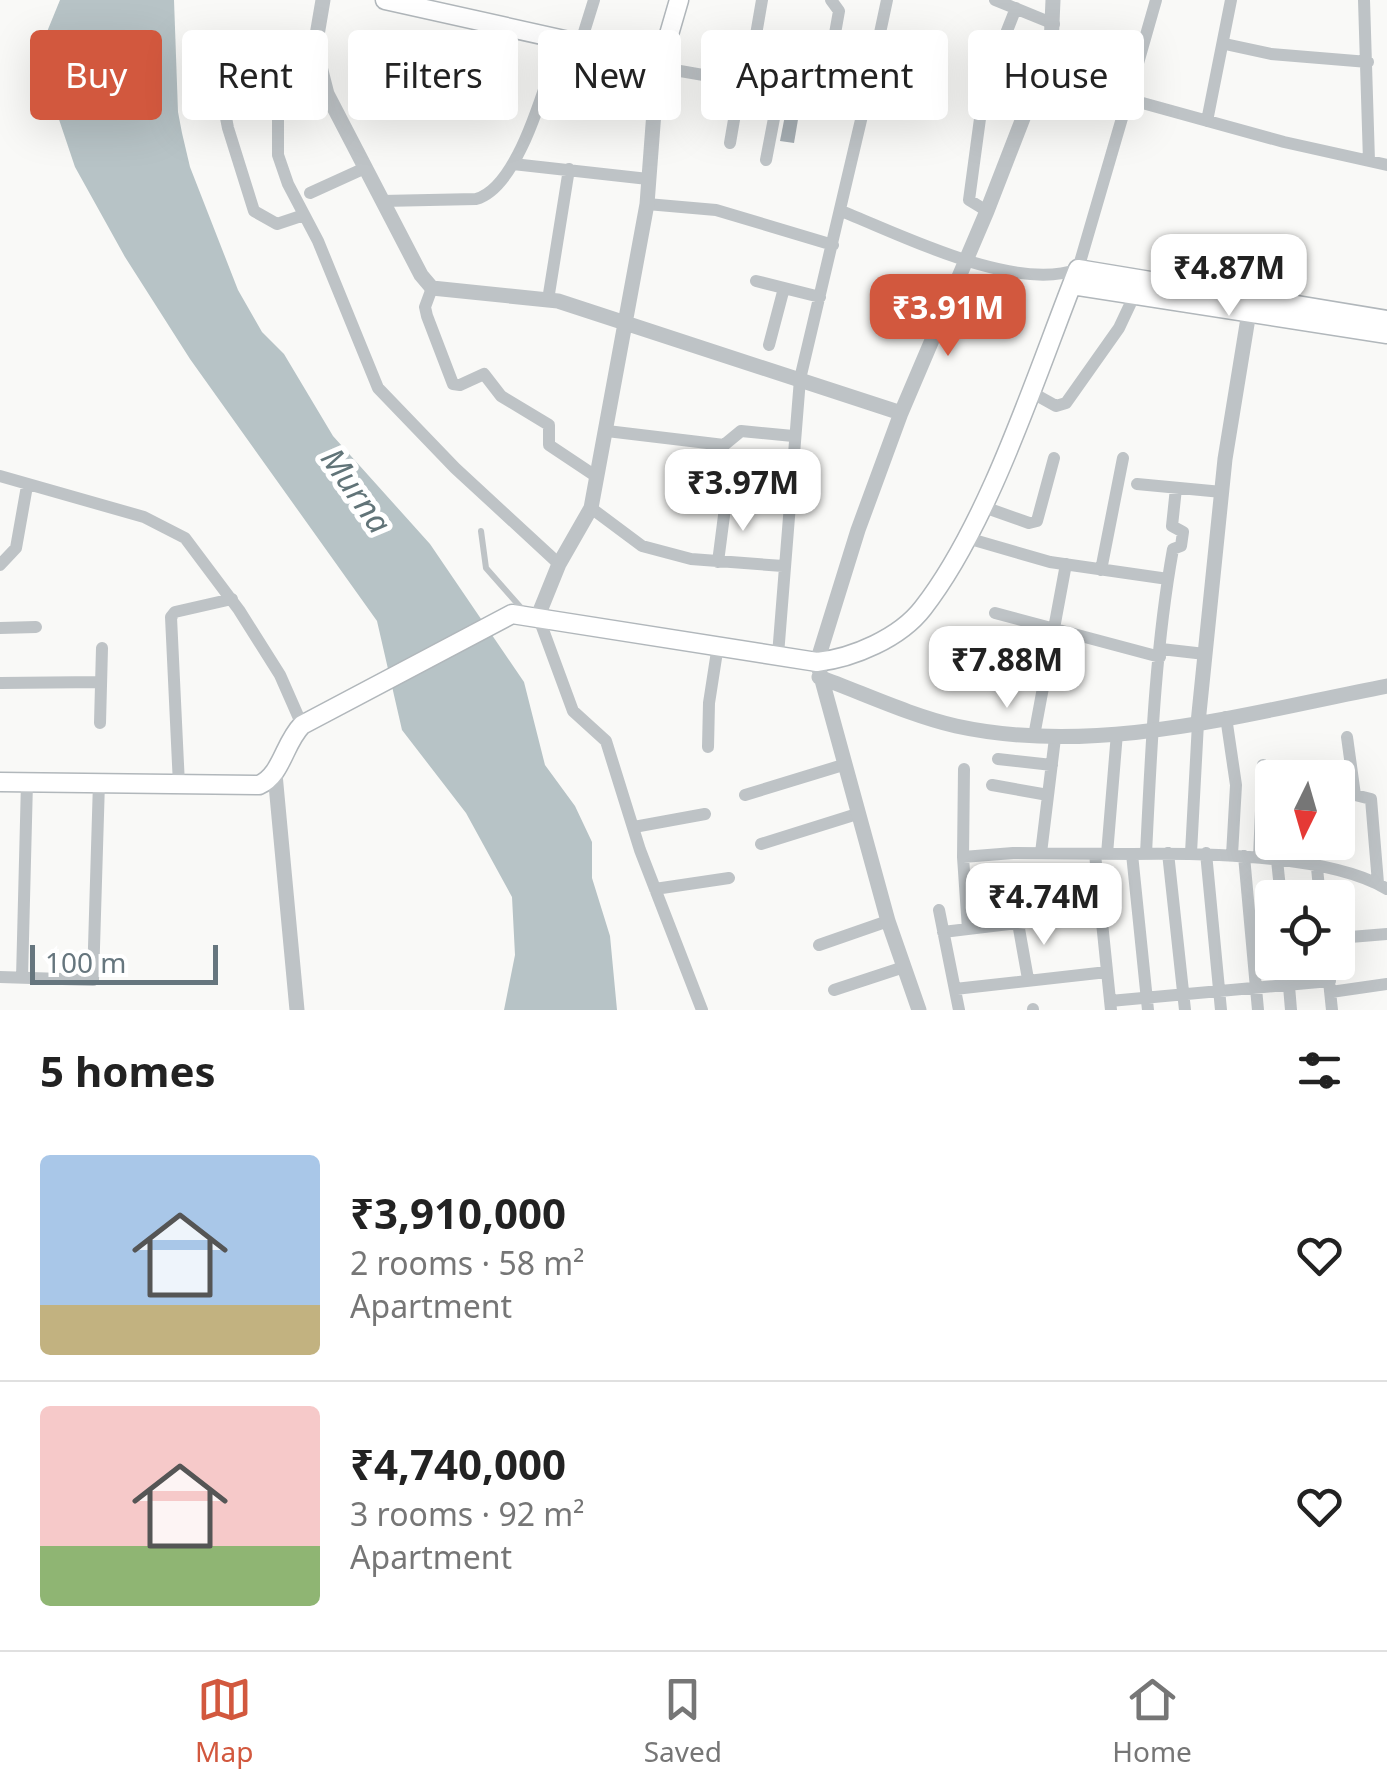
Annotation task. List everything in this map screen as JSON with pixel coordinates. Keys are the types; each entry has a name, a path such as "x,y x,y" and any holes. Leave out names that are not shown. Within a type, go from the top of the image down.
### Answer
{"main road":[{"path":"385,0 538,36"},
{"path":"671,30 679,0"},
{"path":"1070,277 1135,294 1387,334"},
{"path":"1070,277 1387,320"},
{"path":"0,782 250,786 268,781 291,736 302,725 526,615 778,655 818,669 850,656 910,621 923,609 966,538 1029,391 1070,277"}],"street":[{"path":"322,0 315,48 317,66 364,168 432,288 425,307 452,384 460,385 484,374 501,396 549,425 549,445 598,476"},
{"path":"585,30 594,0"},
{"path":"756,30 762,0"},
{"path":"831,0 840,11 836,30"},
{"path":"882,30 888,0"},
{"path":"994,0 1054,24"},
{"path":"1053,0 1053,30"},
{"path":"1144,43 1156,0"},
{"path":"1208,121 1232,0"},
{"path":"1364,0 1369,161"},
{"path":"987,211 968,200 981,106 1016,8"},
{"path":"1224,44 1271,54 1368,62"},
{"path":"382,200 482,198 513,164 538,99"},
{"path":"1144,103 1387,165"},
{"path":"226,120 254,211 277,224 304,215"},
{"path":"277,120 276,144 288,184 382,395 559,564"},
{"path":"653,120 647,204 591,508 526,615 573,710 606,741 702,1010"},
{"path":"730,143 735,120"},
{"path":"766,160 774,120"},
{"path":"778,655 800,379 862,120"},
{"path":"919,1010 888,921 818,669 858,530 900,414 1022,120"},
{"path":"841,211 966,260 1070,277 1121,120"},
{"path":"513,164 648,178"},
{"path":"310,192 364,168"},
{"path":"548,300 569,170"},
{"path":"647,204 716,210 833,245"},
{"path":"756,281 820,296"},
{"path":"432,288 548,300 900,414"},
{"path":"768,345 784,288"},
{"path":"1029,391 1056,406 1066,403 1119,328 1135,294"},
{"path":"1190,853 1198,722 1222,492 1248,312"},
{"path":"606,431 724,446 741,432 793,436"},
{"path":"981,506 1028,523 1037,521 1054,458"},
{"path":"1101,570 1123,458"},
{"path":"0,476 144,518 196,547 280,675 302,725"},
{"path":"1136,484 1222,492"},
{"path":"0,565 16,548 26,486"},
{"path":"1147,1005 1140,854 1168,579 1172,550 1182,544 1183,532 1172,526 1176,488"},
{"path":"718,562 726,500"},
{"path":"591,508 642,546 692,560 783,566"},
{"path":"966,538 1009,553 1168,579"},
{"path":"1034,736 1066,564"},
{"path":"179,786 171,617 175,612 232,599"},
{"path":"995,613 1160,653 1205,654"},
{"path":"0,628 36,627"},
{"path":"708,747 708,703 718,646"},
{"path":"100,723 102,648"},
{"path":"818,669 954,726 1055,738 1198,722 1387,686"},
{"path":"0,683 101,682"},
{"path":"1226,717 1236,785 1238,856 1258,1010"},
{"path":"1117,733 1101,854 1101,913 1111,1005 1184,1003 1219,992 1289,985 1387,984"},
{"path":"1041,853 1055,738"},
{"path":"1279,880 1277,860 1382,886 1371,798 1355,796 1347,738"},
{"path":"998,759 1052,765"},
{"path":"745,795 844,765"},
{"path":"964,769 963,857 968,929"},
{"path":"274,774 297,1010"},
{"path":"22,978 27,782"},
{"path":"0,976 93,980 98,782"},
{"path":"992,786 1048,795"},
{"path":"634,827 705,814"},
{"path":"761,844 857,814"},
{"path":"963,857 1041,853 1255,857"},
{"path":"1206,853 1220,1010"},
{"path":"1168,854 1184,1003"},
{"path":"1317,868 1318,880"},
{"path":"656,890 729,878"},
{"path":"939,910 958,1010"},
{"path":"943,932 1101,913"},
{"path":"819,945 888,921"},
{"path":"1018,923 1028,980"},
{"path":"1355,937 1387,934"},
{"path":"834,990 904,967"},
{"path":"954,989 1107,972"},
{"path":"1288,980 1291,1010"},
{"path":"1329,980 1332,1010"}],"lane":[{"path":"482,531 486,568 526,615"}],"water":[{"name":"Murna","path":"60,0 174,0 182,133 190,167 238,290 262,332 284,354 333,436 430,544 524,682 545,765 575,806 592,842 592,878 610,936 617,1010 504,1010 515,955 512,897 466,813 402,730 377,621 190,359 125,257 75,167 59,120 162,120 162,30 48,30"}],"building":[{"path":"784,120 798,120 794,143 780,141"}]}
